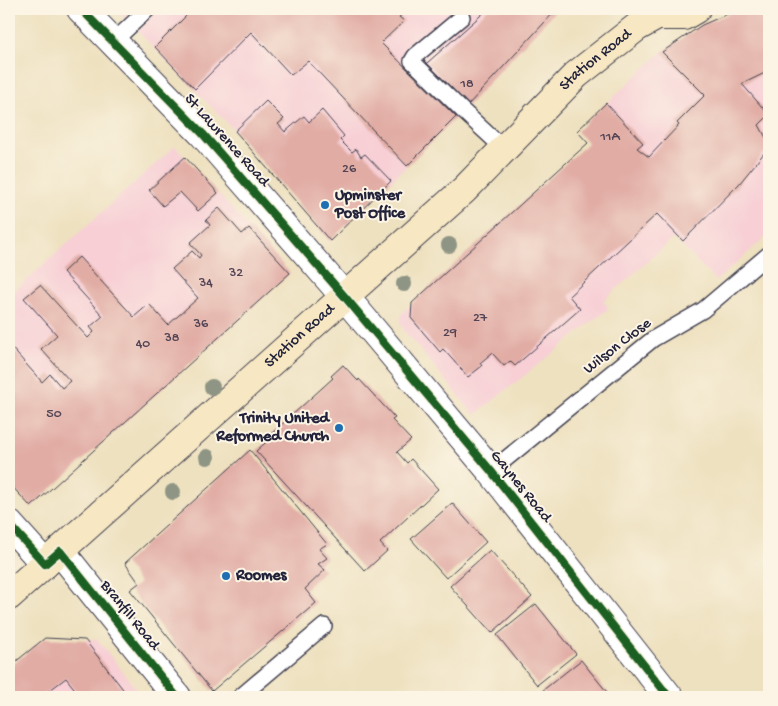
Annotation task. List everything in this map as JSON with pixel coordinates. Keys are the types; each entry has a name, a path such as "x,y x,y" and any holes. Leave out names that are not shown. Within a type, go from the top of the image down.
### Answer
{"street":[{"name":"St Lawrence Road","path":"80,9 203,134 345,297"},
{"name":"Station Road","path":"9,596 464,190 576,74 651,15 684,16 696,9"},
{"name":"Gaynes Road","path":"345,297 491,471 669,697"},
{"name":"Branfill Road","path":"9,524 53,558 177,697"}],"lane":[{"path":"114,42 148,9"},
{"path":"462,17 415,56 412,61 462,111 504,149"},
{"name":"Wilson Close","path":"491,471 653,339 703,310 769,254"},
{"path":"240,697 324,626"}],"shaded area":[{"path":"116,9 557,9 463,111 330,241 235,131"},
{"path":"739,9 769,9 769,234 716,281 674,238 603,301 609,308 475,415 405,332 400,322 401,314 588,143 577,131 662,52 702,25"},
{"path":"175,146 290,273 31,507 9,483 9,296"},
{"path":"45,638 97,639 143,697 9,697 9,667"}],"building":[{"path":"183,9 409,9 399,17 404,21 381,43 456,117 407,166 308,61 291,75 251,32 195,89 155,47 188,14"},
{"path":"488,9 557,9 468,105 427,63"},
{"path":"739,9 769,9 769,71 742,84 769,115 759,125 769,143 769,147 739,184 683,241 657,214 569,296 580,309 515,366 510,361 504,366 492,353 480,363 482,366 468,377 443,349 440,352 411,318 412,303 588,143 577,131 606,103 643,143 637,148 649,157 679,125 677,123 705,95 662,52 702,25"},
{"path":"266,101 284,119 278,124 285,132 304,116 309,122 322,110 344,136 340,140 352,152 356,149 361,157 365,154 391,181 330,241 235,131"},
{"path":"185,157 218,193 198,211 180,192 163,206 149,190"},
{"path":"219,208 242,234 249,228 290,273 31,507 9,483 9,345 42,382 50,374 62,388 70,381 41,349 57,335 24,298 40,285 88,338 94,332 90,327 103,316 63,272 79,257 134,317 149,304 168,325 198,298 172,269 192,251 199,258 201,255 190,243 210,225 206,220"},
{"name":"Trinity United Reformed Church","path":"343,365 358,381 359,379 395,418 392,420 411,440 397,452 407,463 411,459 438,489 380,543 387,551 365,571 256,451 272,437 270,435 333,378 331,376"},
{"name":"Roomes","path":"250,450 327,544 319,549 327,558 318,564 325,570 305,589 316,603 212,691 130,590 139,583 125,563"},
{"path":"452,503 486,542 446,578 411,539"},
{"path":"490,550 532,597 492,633 450,586"},
{"path":"536,604 576,654 537,685 497,635"},
{"path":"45,638 85,640 129,697 81,697 66,678 42,696 44,697 9,697 9,667"},
{"path":"581,660 611,697 547,697 542,691"}],"cycle path":[{"path":"81,9 203,134 345,297 491,471 669,697"},
{"path":"9,524 45,564 60,551 177,697"}],"place":[{"name":"Upminster Post Office","path":"325,205"},
{"name":"Trinity United Reformed Church","path":"339,428"},
{"name":"Roomes","path":"226,576"}]}
